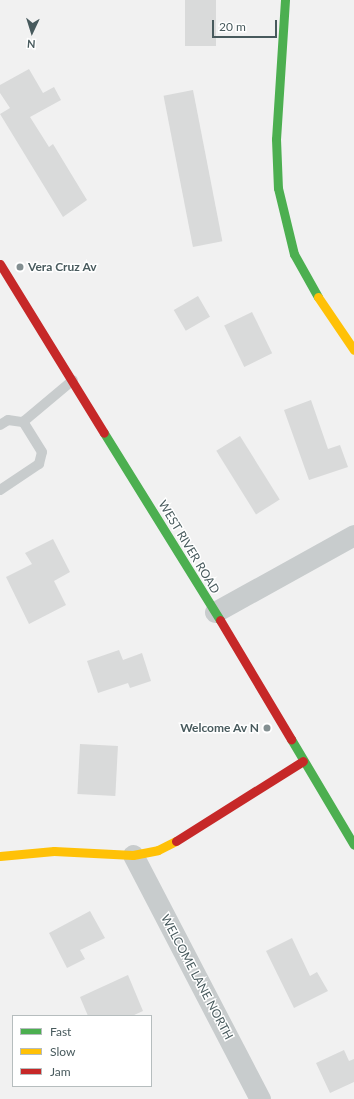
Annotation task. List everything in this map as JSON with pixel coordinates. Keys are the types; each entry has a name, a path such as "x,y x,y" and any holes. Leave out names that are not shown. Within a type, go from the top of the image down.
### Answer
{"street":[{"path":"285,0 276,139 278,188 294,254 311,286 354,350"},
{"name":"WEST RIVER ROAD","path":"0,264 215,612 354,845"},
{"path":"215,612 354,536"},
{"path":"0,856 54,851 133,855 158,850 187,835 303,761"},
{"name":"WELCOME LANE NORTH","path":"133,855 260,1099"}],"lane":[{"path":"0,425 8,420 23,422 73,380"},
{"path":"0,490 39,464 42,452 23,422"}],"building":[{"path":"185,0 216,0 216,46 185,46"},
{"path":"29,69 43,93 54,87 61,100 30,117 49,147 53,144 87,200 63,217 0,114 10,108 0,93 0,85"},
{"path":"193,90 222,241 193,247 164,96"},
{"path":"198,296 210,317 186,331 174,310"},
{"path":"252,312 272,353 244,367 224,326"},
{"path":"311,400 328,449 340,445 348,467 309,480 284,410"},
{"path":"240,436 280,500 256,514 216,451"},
{"path":"53,539 70,572 54,581 66,605 29,624 6,577 32,564 25,553"},
{"path":"119,650 123,660 142,653 151,681 130,688 128,683 98,693 87,661"},
{"path":"80,744 118,746 115,796 77,794"},
{"path":"90,911 105,938 80,950 85,959 67,968 49,933"},
{"path":"292,938 310,976 317,972 328,991 294,1008 266,951"},
{"path":"128,975 143,1011 134,1015 88,1015 80,997"},
{"path":"344,1050 349,1061 354,1059 354,1082 330,1093 316,1063"}],"traffic: fast":[{"path":"285,0 276,139 278,188 294,254 318,297"},
{"path":"104,433 220,620"},
{"path":"291,739 354,845"}],"traffic: slow":[{"path":"318,297 354,350"},
{"path":"0,856 54,851 133,855 158,850 176,841"}],"traffic: jam":[{"path":"0,264 104,433"},
{"path":"220,620 291,739"},
{"path":"176,841 303,761"}],"place":[{"name":"Vera Cruz Av","path":"20,267"},
{"name":"Welcome Av N","path":"267,728"}]}
